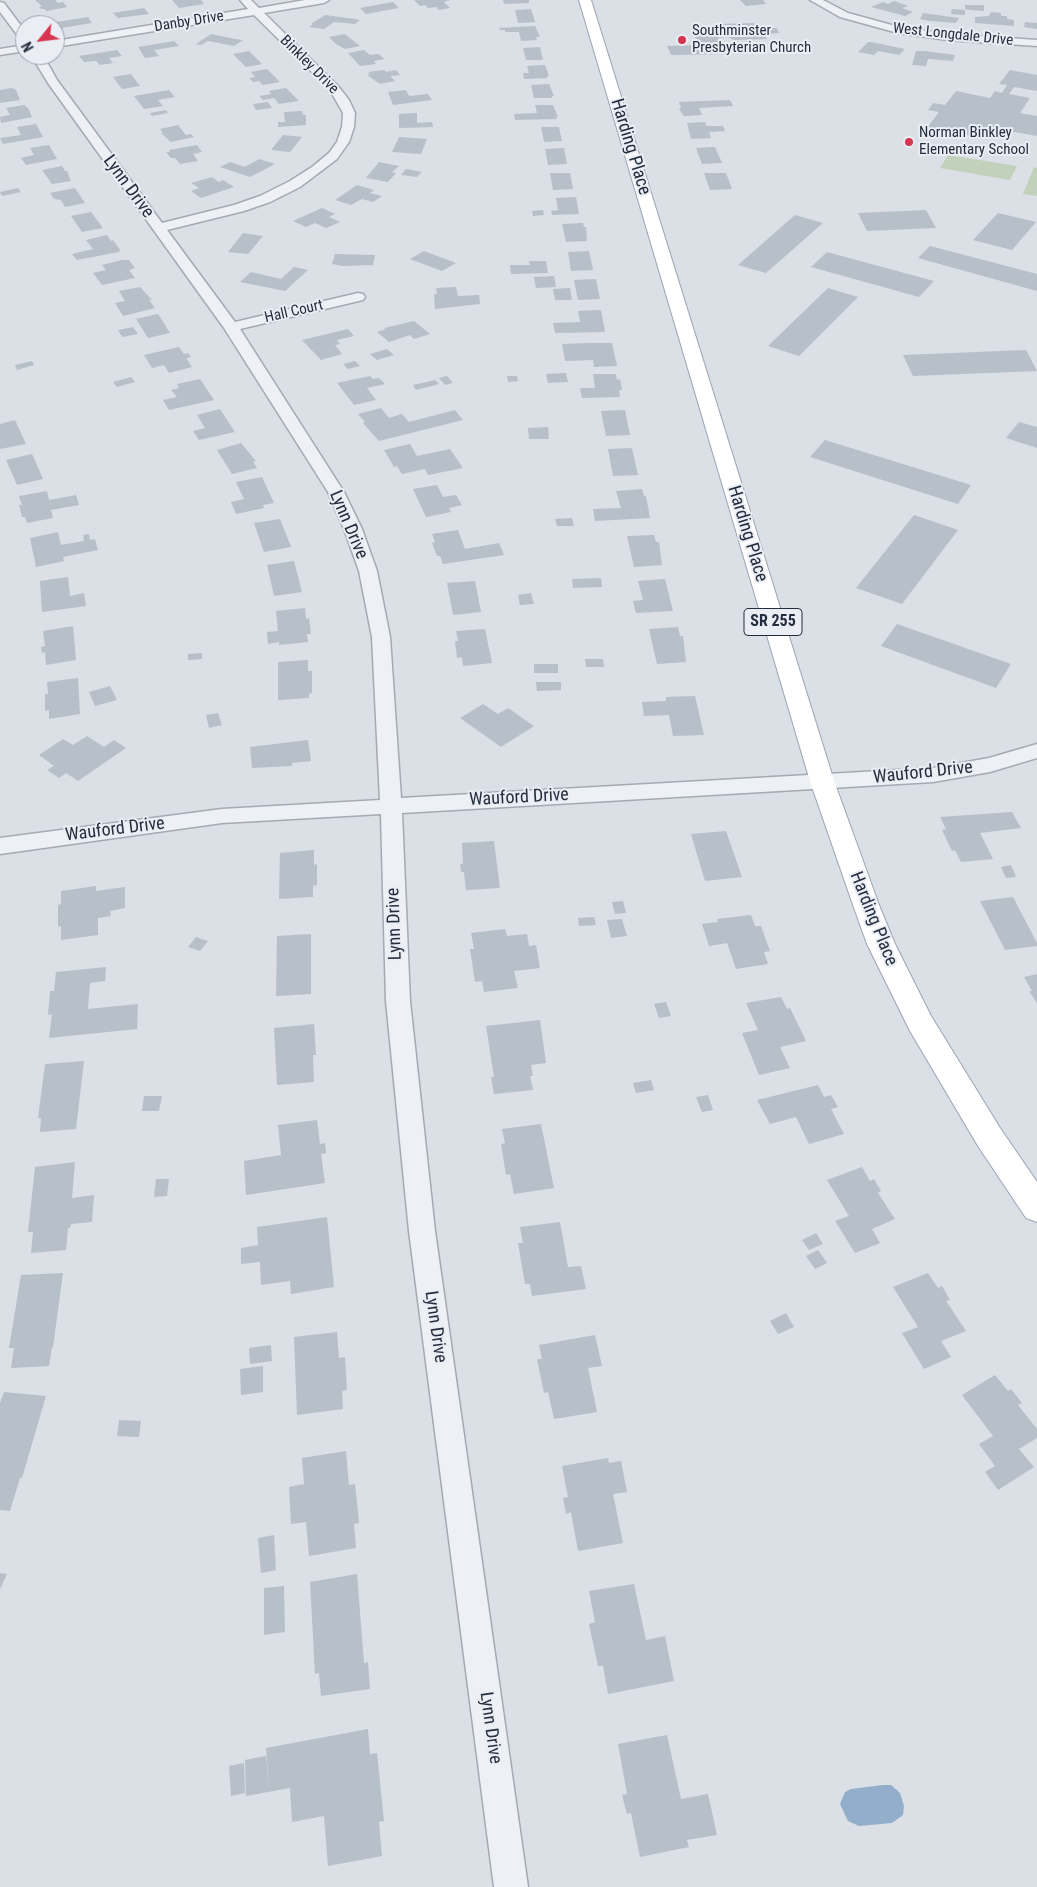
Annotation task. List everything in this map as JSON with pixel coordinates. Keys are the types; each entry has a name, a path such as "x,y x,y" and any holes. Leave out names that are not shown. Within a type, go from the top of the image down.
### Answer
{"main road":[{"name":"Harding Place","path":"585,0 822,781 866,905 902,990 941,1061 1037,1208"}],"street":[{"name":"Binkley Drive","path":"158,228 239,208 295,184 333,156 344,142 349,113 343,100 334,88 245,0"},
{"name":"Danby Drive","path":"65,42 324,0"},
{"name":"West Longdale Drive","path":"815,0 844,15 892,29 948,37 1037,43"},
{"path":"0,5 15,25"},
{"path":"0,52 15,50"},
{"name":"Lynn Drive","path":"43,65 52,81 231,327 336,492 353,529 368,571 381,637 391,806 398,1001 422,1231 511,1887"},
{"name":"Hall Court","path":"231,327 358,297"},
{"name":"Wauford Drive","path":"0,846 222,816 933,775 990,765 1037,751"}],"green space":[{"path":"948,155 1017,166 1010,180 940,168"},
{"path":"1034,167 1037,168 1037,196 1023,194"}],"water":[{"path":"891,1785 900,1793 904,1806 903,1815 892,1823 859,1826 848,1821 840,1804 845,1792 851,1789"}],"building":[{"path":"35,0 55,0 58,3 63,2 67,7 47,11 41,9 39,7 42,6"},
{"path":"172,0 201,0 204,4 179,8"},
{"path":"414,0 450,0 444,2 450,8 439,10 436,7 428,8 425,5 420,6"},
{"path":"503,0 529,0 529,3 504,4"},
{"path":"740,0 763,0 766,4 746,6"},
{"path":"894,1 908,6 902,8 913,12 905,16 871,7 883,2 888,4"},
{"path":"393,2 399,8 366,14 360,8"},
{"path":"965,5 984,5 984,11 965,9"},
{"path":"144,8 149,14 118,18 113,13"},
{"path":"531,9 535,22 518,23 515,10"},
{"path":"952,9 965,10 965,15 951,14"},
{"path":"991,12 1001,13 1001,16 1007,16 1007,19 1014,20 1014,26 975,23 975,17 989,16"},
{"path":"923,13 959,18 956,23 930,21 920,19"},
{"path":"325,15 360,20 355,24 334,22 324,29 309,27"},
{"path":"88,17 92,23 65,27 65,21"},
{"path":"1025,22 1037,23 1037,29 1024,27"},
{"path":"759,23 761,28 777,28 779,33 764,34 767,39 734,40 728,37 718,38 728,54 671,55 667,46 698,45 693,32 716,30 714,24"},
{"path":"535,26 540,37 536,37 537,40 521,41 519,32 505,32 505,30 500,30 499,28"},
{"path":"211,34 243,40 234,46 208,41 201,45 196,44"},
{"path":"345,34 360,46 345,49 329,37"},
{"path":"174,41 179,46 154,50 159,56 145,58 138,47"},
{"path":"868,42 905,49 899,55 878,51 874,55 858,52"},
{"path":"540,47 543,60 526,60 523,48"},
{"path":"117,50 122,56 109,58 113,63 100,65 96,61 84,62 79,56"},
{"path":"364,50 370,55 378,54 385,59 374,61 376,64 360,66 348,53"},
{"path":"249,51 262,64 246,67 233,54"},
{"path":"916,51 955,55 953,61 928,59 926,66 912,65"},
{"path":"545,65 549,76 547,78 524,79 523,73 529,73 527,66"},
{"path":"267,69 280,82 263,85 259,81 253,82 249,78 255,77 251,72"},
{"path":"384,70 386,72 396,70 400,75 390,76 395,81 380,84 367,75 370,74 368,72"},
{"path":"1010,70 1037,75 1037,91 1014,87 1009,94 1030,98 1020,113 1037,116 1037,136 987,127 979,137 927,128 939,112 928,110 933,103 945,105 956,91 990,98 995,91 1002,93 1007,85 999,84"},
{"path":"131,74 140,86 122,89 113,77"},
{"path":"549,84 554,96 552,98 534,98 531,85"},
{"path":"12,88 16,90 20,100 0,103 0,90"},
{"path":"286,88 299,101 279,104 274,98 263,100 259,96 271,94 269,91"},
{"path":"169,90 175,97 158,100 163,106 144,109 134,96"},
{"path":"406,90 409,96 428,94 432,100 393,105 388,92"},
{"path":"730,100 733,106 699,108 702,115 684,116 679,109 681,108 679,102"},
{"path":"268,102 272,108 256,110 253,104"},
{"path":"24,105 28,108 32,117 1,123 0,117 10,115 6,108"},
{"path":"535,105 553,105 558,117 556,117 557,119 515,120 514,114 537,113"},
{"path":"166,110 168,113 152,116 150,113"},
{"path":"302,111 303,115 306,115 306,125 278,127 278,122 285,122 284,112"},
{"path":"417,113 417,123 432,122 433,127 399,128 399,114"},
{"path":"705,122 706,126 723,126 725,131 709,132 711,138 691,139 687,123"},
{"path":"36,124 43,137 3,144 0,138 21,135 17,127"},
{"path":"178,125 186,135 191,134 194,137 171,142 161,133 163,133 160,129"},
{"path":"541,127 559,127 562,141 544,142"},
{"path":"283,135 302,137 290,152 271,150"},
{"path":"399,137 427,139 421,154 392,152"},
{"path":"49,145 57,159 26,165 21,158 34,155 30,148"},
{"path":"197,145 202,152 193,154 198,161 180,164 166,152 170,152 169,150"},
{"path":"715,147 722,163 702,164 696,148"},
{"path":"564,148 567,164 548,165 545,149"},
{"path":"259,159 275,164 250,177 220,167 230,162 245,167"},
{"path":"379,162 399,166 392,172 396,173 388,182 366,178"},
{"path":"62,166 67,171 71,181 52,184 42,170"},
{"path":"406,169 422,172 417,177 401,175"},
{"path":"550,173 570,173 573,189 553,190"},
{"path":"704,173 726,173 732,189 710,190"},
{"path":"212,177 219,182 223,180 234,187 201,198 191,191 199,188 191,183"},
{"path":"357,185 374,190 370,193 382,196 373,202 362,199 351,205 335,200"},
{"path":"18,188 21,192 2,196 0,192"},
{"path":"75,188 85,203 65,207 61,200 54,199 50,193"},
{"path":"576,197 579,214 552,215 551,211 558,210 556,198"},
{"path":"322,208 335,214 329,217 340,222 326,228 315,223 306,227 293,221"},
{"path":"543,210 544,215 533,216 532,211"},
{"path":"926,210 936,228 867,231 858,213"},
{"path":"91,212 103,228 82,232 71,216"},
{"path":"998,213 1036,222 1012,250 973,240"},
{"path":"795,215 823,223 766,273 738,265"},
{"path":"583,223 584,227 586,227 587,241 566,242 562,224"},
{"path":"243,233 263,236 248,254 228,252"},
{"path":"107,235 111,241 113,240 120,250 119,252 77,260 72,254 93,249 86,240"},
{"path":"930,246 1037,274 1037,291 918,258"},
{"path":"424,251 456,263 442,271 410,259"},
{"path":"589,251 593,270 571,271 568,252"},
{"path":"827,252 934,281 919,297 811,267"},
{"path":"335,254 375,255 373,265 343,266 332,264"},
{"path":"129,260 135,268 129,270 135,278 102,285 93,273 106,270 102,265"},
{"path":"529,261 546,261 548,273 511,274 510,265 530,265"},
{"path":"294,267 308,270 285,291 240,282 251,272 281,279"},
{"path":"554,276 556,287 536,288 534,277"},
{"path":"596,279 600,299 578,300 574,280"},
{"path":"140,287 152,300 149,300 155,308 123,316 115,303 125,301 119,291"},
{"path":"456,287 458,296 479,295 480,304 435,309 434,294 437,294 436,288"},
{"path":"570,288 572,300 555,300 553,289"},
{"path":"828,288 858,297 799,356 768,346"},
{"path":"601,310 605,332 555,333 553,323 580,322 578,311"},
{"path":"158,314 170,333 148,338 136,319"},
{"path":"414,321 430,334 414,339 410,335 389,342 377,332 386,329 384,328"},
{"path":"133,327 138,334 122,337 118,330"},
{"path":"348,329 354,336 337,340 340,344 335,345 342,354 321,360 302,340"},
{"path":"612,343 617,366 594,367 593,360 565,361 562,344"},
{"path":"179,347 184,354 188,353 191,357 186,358 192,367 169,373 164,365 152,368 144,355"},
{"path":"387,349 394,355 377,360 370,354"},
{"path":"1026,350 1037,371 913,376 903,355"},
{"path":"32,361 34,365 17,370 15,365"},
{"path":"355,361 360,366 348,369 343,364"},
{"path":"566,373 568,382 548,383 546,374"},
{"path":"593,374 616,374 617,380 620,379 622,390 619,390 620,397 582,398 580,388 595,388"},
{"path":"370,376 373,379 379,378 385,384 367,388 376,400 354,405 337,383"},
{"path":"447,376 453,383 445,385 439,378"},
{"path":"507,376 517,376 518,381 508,382"},
{"path":"131,377 135,382 117,387 113,382"},
{"path":"200,379 214,400 169,410 163,400 177,397 171,390 179,388 177,384"},
{"path":"435,380 439,384 416,390 413,385"},
{"path":"381,408 389,418 402,414 409,422 455,410 463,420 379,441 363,423 365,422 358,414"},
{"path":"220,409 235,432 199,440 193,431 205,428 197,415"},
{"path":"625,410 630,435 606,436 601,411"},
{"path":"15,420 26,444 0,449 0,424"},
{"path":"1019,422 1037,427 1037,448 1006,438"},
{"path":"548,427 549,439 529,439 528,428"},
{"path":"825,440 971,485 958,504 810,457"},
{"path":"241,443 256,461 253,462 257,468 232,474 217,450"},
{"path":"410,444 417,456 450,449 463,468 428,475 425,469 402,474 397,466 394,467 384,450"},
{"path":"632,448 638,475 613,476 608,449"},
{"path":"32,454 43,479 17,485 6,460"},
{"path":"262,477 274,503 263,505 264,508 236,514 231,502 244,499 236,482"},
{"path":"437,485 443,497 456,495 462,505 449,508 451,512 426,517 413,489"},
{"path":"642,489 644,496 646,496 650,518 595,521 593,509 621,508 616,491"},
{"path":"47,491 49,500 76,495 79,505 51,510 53,518 27,523 25,517 22,517 19,505 22,505 19,496"},
{"path":"914,515 958,530 902,604 856,588"},
{"path":"572,518 574,526 557,526 555,519"},
{"path":"280,519 291,547 264,552 254,523"},
{"path":"458,530 465,549 499,543 504,555 443,564 440,556 437,556 432,543 435,542 432,534"},
{"path":"58,532 61,545 84,541 83,535 89,534 90,540 95,539 98,550 63,557 64,561 36,567 30,538"},
{"path":"654,535 656,542 659,542 662,565 634,567 627,536"},
{"path":"294,561 302,592 274,596 267,565"},
{"path":"68,577 70,596 84,593 86,606 42,612 40,581"},
{"path":"601,578 602,587 573,588 572,579"},
{"path":"665,579 673,611 636,613 633,601 643,600 638,581"},
{"path":"475,581 481,612 453,615 447,583"},
{"path":"531,593 534,604 520,605 518,595"},
{"path":"305,608 306,619 309,618 311,634 307,634 308,642 279,645 279,642 268,644 267,632 278,631 276,611"},
{"path":"897,624 1011,664 996,688 881,646"},
{"path":"73,626 76,660 46,665 45,652 42,653 41,647 45,646 43,631"},
{"path":"678,627 680,636 683,636 686,662 657,664 649,629"},
{"path":"485,629 492,663 463,666 462,657 457,658 455,641 458,641 456,631"},
{"path":"202,653 202,659 188,660 188,654"},
{"path":"585,659 603,659 604,667 586,667"},
{"path":"308,660 308,671 312,671 312,693 309,694 309,698 278,700 278,662"},
{"path":"534,664 558,664 558,673 534,673"},
{"path":"78,678 80,714 49,719 49,710 45,711 45,694 48,694 47,682"},
{"path":"536,682 561,682 561,690 537,691"},
{"path":"110,686 117,700 95,706 89,692"},
{"path":"695,696 704,735 673,736 669,715 644,716 642,702 666,701 666,697"},
{"path":"483,704 498,714 508,708 534,726 501,747 460,718"},
{"path":"218,713 222,725 209,728 206,715"},
{"path":"87,736 104,747 114,740 126,748 78,781 66,773 59,778 47,770 54,766 39,755 63,739 73,745"},
{"path":"308,740 311,761 292,763 292,766 252,768 250,747"},
{"path":"1012,812 1021,828 980,833 993,859 961,862 955,850 952,851 942,830 946,829 940,817"},
{"path":"726,831 742,877 705,881 691,834"},
{"path":"494,841 500,888 466,890 464,872 461,872 460,864 463,864 462,843"},
{"path":"314,850 314,865 317,864 317,885 313,886 313,897 279,899 280,853"},
{"path":"1011,865 1016,877 1006,878 1001,867"},
{"path":"96,886 96,891 125,887 125,908 110,911 111,916 98,918 98,935 61,940 61,926 58,927 58,905 61,904 61,891"},
{"path":"1013,897 1037,946 1005,950 980,901"},
{"path":"623,901 626,913 615,914 612,902"},
{"path":"751,915 755,926 761,926 770,951 764,952 768,964 736,969 727,943 709,946 702,924 718,922 717,919"},
{"path":"594,917 596,925 579,926 578,918"},
{"path":"622,919 627,936 611,938 607,920"},
{"path":"505,929 507,936 527,934 529,946 536,945 540,968 514,971 518,988 484,992 482,981 475,982 470,949 474,949 471,933"},
{"path":"311,934 311,994 276,996 277,936"},
{"path":"196,937 208,941 200,951 188,947"},
{"path":"106,967 105,981 90,983 88,1009 138,1004 137,1029 49,1038 52,1014 48,1015 50,991 54,991 56,972"},
{"path":"1037,974 1037,1003 1029,991 1032,991 1024,977"},
{"path":"781,997 787,1009 790,1008 806,1041 780,1047 790,1068 759,1075 742,1033 758,1030 746,1003"},
{"path":"666,1002 671,1016 659,1018 654,1004"},
{"path":"540,1020 546,1063 531,1065 533,1076 530,1076 533,1090 494,1094 491,1077 494,1077 486,1026"},
{"path":"314,1024 316,1055 313,1055 314,1082 277,1085 274,1028"},
{"path":"84,1061 76,1129 40,1132 41,1118 38,1118 45,1064"},
{"path":"651,1080 654,1090 636,1093 633,1083"},
{"path":"818,1085 824,1097 831,1095 838,1107 831,1109 844,1134 809,1144 796,1117 770,1124 757,1100"},
{"path":"708,1095 713,1110 702,1112 696,1097"},
{"path":"144,1096 162,1096 159,1111 142,1111"},
{"path":"317,1120 320,1144 325,1143 326,1153 321,1154 325,1183 246,1195 244,1161 281,1155 278,1125"},
{"path":"541,1124 554,1188 514,1194 510,1174 506,1175 501,1144 505,1143 502,1129"},
{"path":"75,1162 72,1198 94,1195 92,1222 71,1224 70,1228 68,1228 66,1250 31,1253 33,1232 28,1232 35,1167"},
{"path":"862,1167 870,1181 874,1179 881,1191 878,1193 895,1219 872,1229 880,1243 855,1253 835,1221 849,1216 827,1180"},
{"path":"156,1179 169,1179 167,1196 154,1197"},
{"path":"327,1217 334,1287 291,1294 290,1281 261,1285 260,1262 241,1264 241,1248 258,1245 257,1227"},
{"path":"560,1222 568,1267 581,1266 586,1289 532,1296 530,1284 525,1284 518,1243 523,1243 520,1227"},
{"path":"816,1233 823,1244 809,1250 802,1240"},
{"path":"818,1250 827,1263 815,1269 806,1256"},
{"path":"63,1273 49,1366 11,1368 14,1348 9,1348 21,1275"},
{"path":"928,1273 938,1288 942,1286 950,1300 946,1301 966,1331 941,1341 951,1357 924,1369 902,1333 918,1327 893,1287"},
{"path":"786,1313 794,1327 778,1334 770,1321"},
{"path":"337,1332 339,1358 345,1357 347,1390 342,1391 343,1409 297,1415 294,1337"},
{"path":"595,1335 602,1366 588,1368 597,1412 554,1419 548,1392 544,1393 537,1359 542,1359 539,1345"},
{"path":"271,1345 272,1361 250,1364 249,1348"},
{"path":"263,1366 263,1392 241,1395 240,1369"},
{"path":"995,1375 1008,1391 1011,1389 1022,1403 1018,1405 1037,1429 1037,1438 1019,1449 1034,1467 998,1490 985,1472 995,1466 979,1444 993,1436 962,1395"},
{"path":"4,1392 46,1396 22,1478 20,1478 10,1511 0,1510 0,1403"},
{"path":"119,1420 141,1421 139,1437 117,1436"},
{"path":"346,1451 349,1485 355,1484 359,1523 354,1524 356,1548 309,1556 306,1522 291,1524 289,1487 304,1484 302,1458"},
{"path":"608,1458 609,1463 621,1461 627,1492 613,1494 623,1543 578,1551 571,1512 566,1514 563,1498 568,1497 562,1466"},
{"path":"274,1535 276,1570 261,1573 258,1538"},
{"path":"0,1573 7,1574 0,1589"},
{"path":"357,1574 364,1663 368,1662 370,1689 321,1696 319,1673 315,1674 310,1582"},
{"path":"634,1584 646,1640 665,1636 674,1681 608,1694 603,1666 598,1666 589,1624 595,1622 589,1591"},
{"path":"284,1586 285,1632 264,1635 264,1588"},
{"path":"368,1729 370,1754 377,1753 384,1821 379,1822 382,1856 328,1866 324,1816 292,1822 290,1788 246,1796 245,1760 266,1756 269,1788 266,1748"},
{"path":"667,1735 681,1799 708,1794 717,1835 687,1840 689,1847 640,1857 631,1813 627,1814 622,1795 627,1794 618,1744"},
{"path":"244,1763 245,1793 231,1796 229,1766"}],"place":[{"name":"Southminster Presbyterian Church","path":"682,40"},
{"name":"Norman Binkley Elementary School","path":"909,142"}]}
